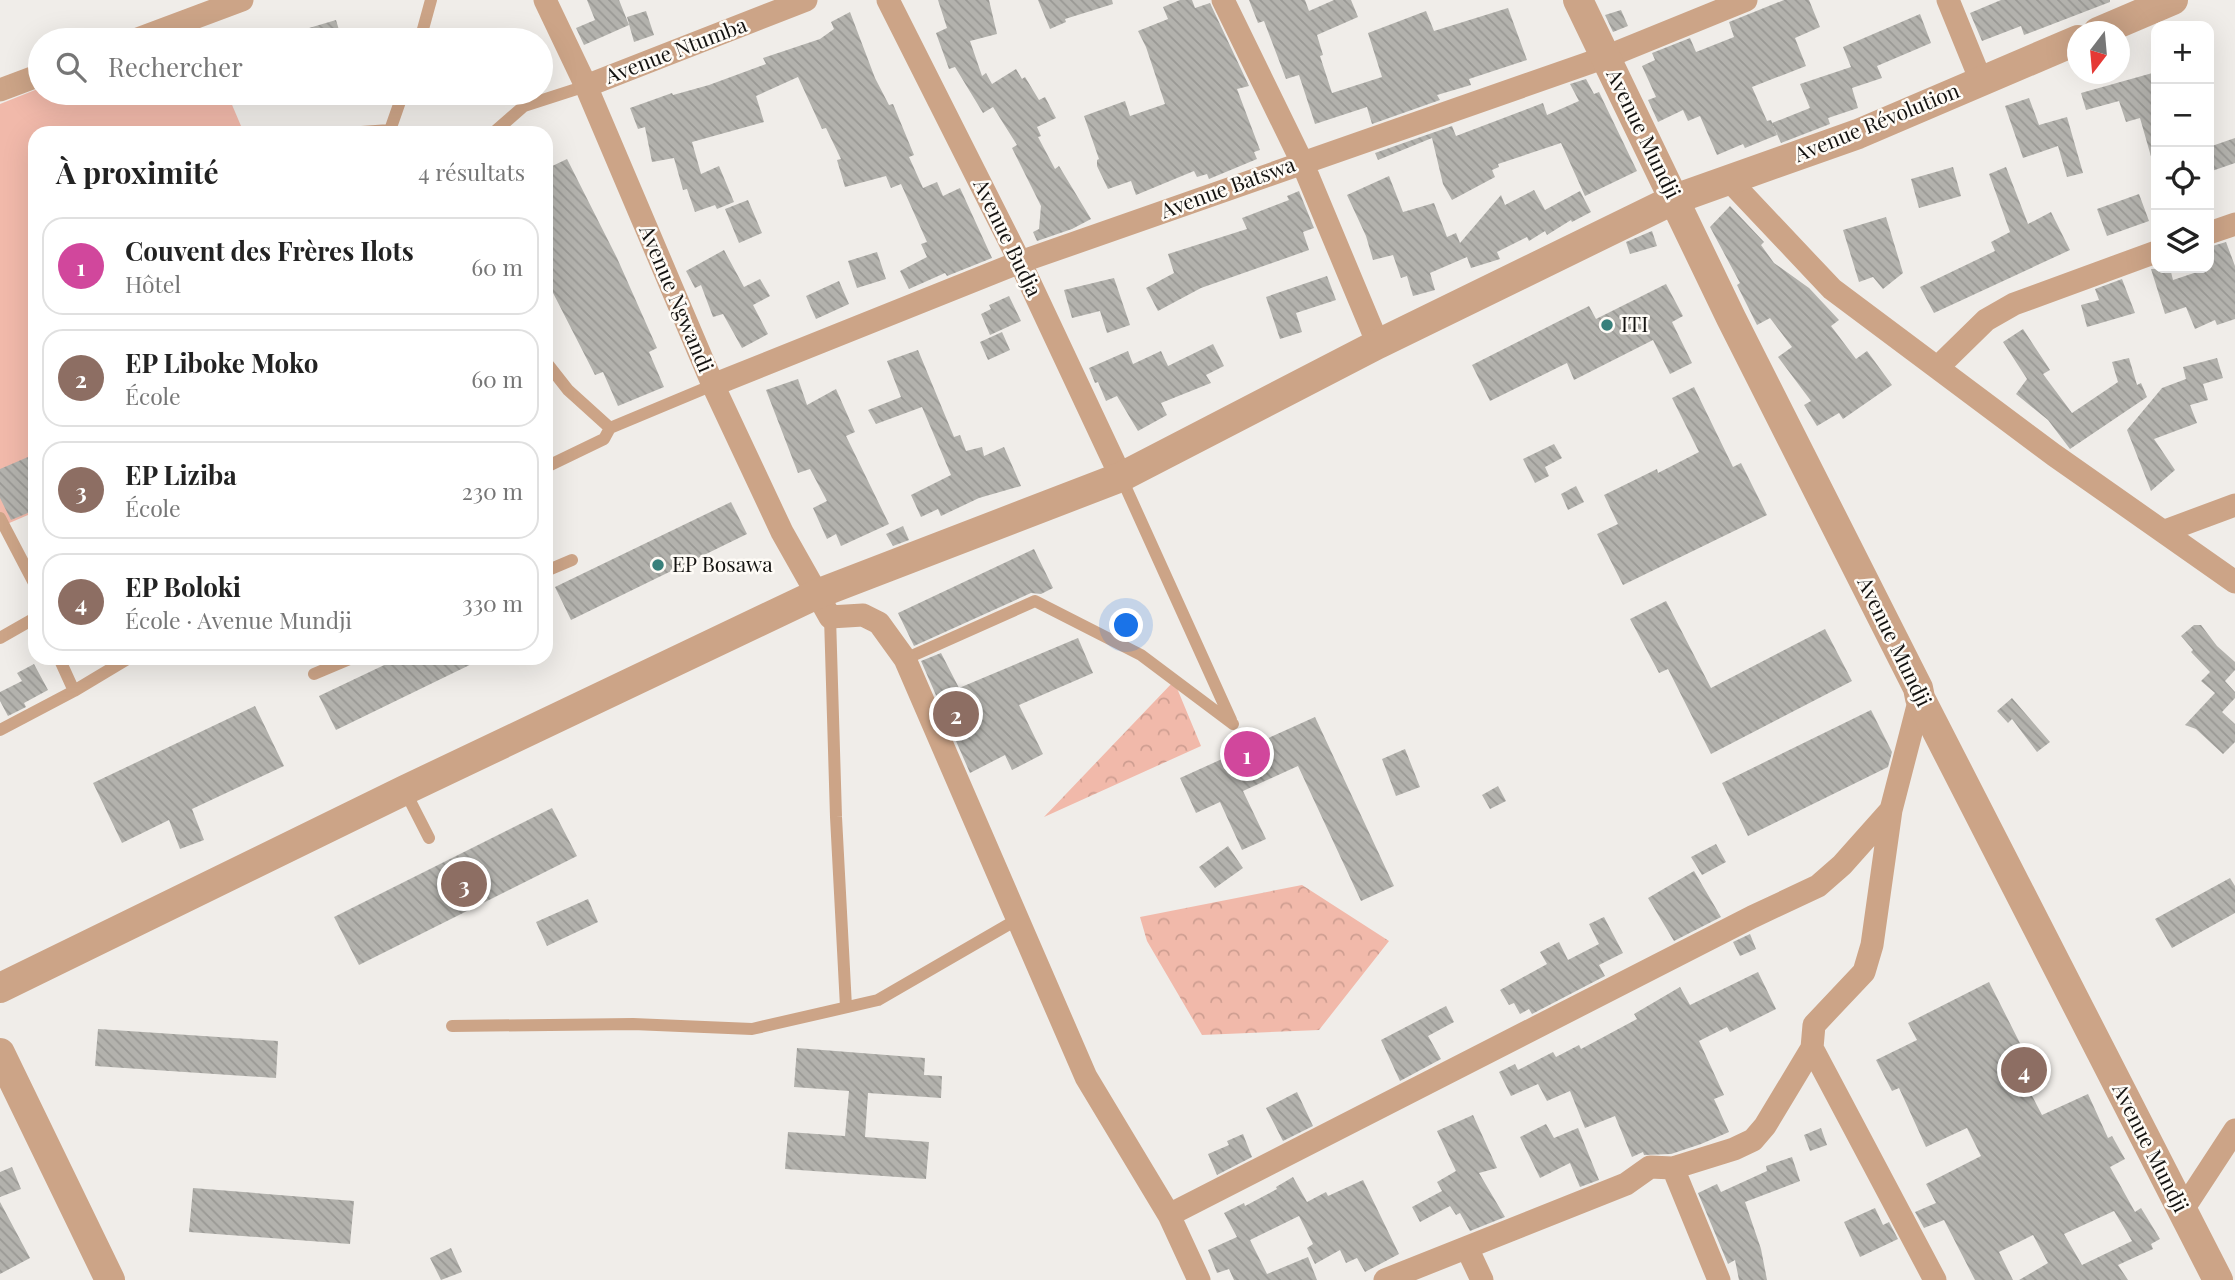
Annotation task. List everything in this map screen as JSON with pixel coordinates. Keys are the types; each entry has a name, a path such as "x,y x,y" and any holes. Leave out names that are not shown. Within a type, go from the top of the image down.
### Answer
{"street":[{"path":"167,28 242,0"},
{"name":"Avenue Ngwandi","path":"545,0 586,86 713,385 782,532 824,606"},
{"name":"Avenue Ntumba","path":"586,86 806,0"},
{"name":"Avenue Budja","path":"888,0 1020,262 1121,477"},
{"path":"1223,0 1302,162 1378,344"},
{"name":"Avenue Mundji","path":"1578,0 1731,318 1918,688 1920,698 2218,1280"},
{"name":"Avenue Batswa","path":"713,385 1020,262 1606,57 1746,0"},
{"path":"1948,0 1981,81"},
{"path":"2124,21 2173,0"},
{"name":"Avenue Révolution","path":"0,988 405,790 1121,477 1378,344 1675,199 1858,134 2067,44"},
{"path":"0,90 28,80"},
{"path":"1729,180 1832,289 2054,455 2235,582"},
{"path":"2214,231 2235,224"},
{"path":"1937,367 1986,320 2014,304 2151,254"},
{"path":"2165,531 2235,505"},
{"path":"824,606 863,615 879,623 905,659 1086,1077 1169,1215 1199,1280"},
{"path":"1385,1280 1626,1184 1650,1167 1673,1168 1734,1149 1753,1140 1778,1107 1812,1048 1814,1025 1864,972 1872,945 1891,810 1920,698"},
{"path":"1169,1215 1752,917 1818,886 1842,865 1891,810"},
{"path":"1812,1048 1935,1280"},
{"path":"0,1053 110,1280"},
{"path":"2182,1211 2235,1130"},
{"path":"1673,1168 1719,1280"},
{"path":"1467,1248 1482,1280"}],"lane":[{"path":"423,28 431,0"},
{"path":"553,97 586,86"},
{"path":"392,126 399,105"},
{"path":"501,126 527,105"},
{"path":"553,371 568,390 610,428"},
{"path":"553,464 604,439 610,428 713,385"},
{"path":"905,659 1035,601 1141,656 1233,724 1121,477"},
{"path":"0,518 28,572"},
{"path":"553,568 572,559"},
{"path":"824,606 846,1007"},
{"path":"0,638 28,622"},
{"path":"62,665 74,691"},
{"path":"0,730 117,665"},
{"path":"314,674 335,665"},
{"path":"405,790 429,838"},
{"path":"452,1026 633,1024 752,1029 878,1000 1018,919"}],"green space":[{"path":"28,93 28,105 232,105 241,126 28,126 28,515 0,527 0,104"},
{"path":"1174,681 1201,746 1044,817"},
{"path":"1302,885 1389,941 1319,1030 1202,1035 1147,941 1140,917"}],"building":[{"path":"587,0 619,0 629,25 584,45 576,28 595,20"},
{"path":"938,0 989,0 997,34 970,41 982,76 986,73 992,84 1016,69 1022,79 1025,77 1039,100 1045,97 1056,118 1037,127 1041,136 1038,137 1055,169 1059,166 1091,219 1037,241 1033,232 1039,229 1041,206 1012,148 1017,145 993,107 983,113 955,67 949,69 936,33 947,28"},
{"path":"1038,0 1112,0 1113,4 1065,19 1066,22 1050,29"},
{"path":"1180,0 1192,0 1195,8 1210,3 1249,86 1237,89 1260,150 1254,152 1257,159 1209,179 1207,174 1197,177 1194,171 1136,195 1131,181 1108,189 1097,166 1099,159 1084,116 1125,101 1130,116 1165,104 1138,31 1168,19 1163,7"},
{"path":"1249,0 1305,0 1309,11 1334,0 1351,0 1358,17 1317,35 1323,55 1320,56 1332,93 1382,77 1368,33 1426,11 1434,31 1508,8 1527,60 1469,79 1471,85 1437,95 1440,100 1372,124 1367,107 1315,124 1299,75 1286,79 1264,21 1258,23"},
{"path":"1784,0 1809,0 1820,27 1795,38 1806,66 1752,87 1767,121 1771,120 1777,135 1745,148 1743,144 1717,155 1700,116 1688,121 1683,110 1658,122 1648,100 1656,97 1642,66 1655,60 1652,53 1690,38 1696,52 1734,37 1729,22"},
{"path":"2001,0 2110,2 2024,35 2021,26 1982,41 1970,13"},
{"path":"1621,10 1628,26 1613,32 1605,15"},
{"path":"646,11 654,35 634,42 627,17"},
{"path":"850,12 875,78 889,105 893,104 914,155 909,157 923,188 937,182 943,196 960,188 992,258 947,276 945,273 909,289 900,271 927,257 921,244 927,242 901,184 891,188 886,176 845,187 837,160 841,159 826,128 822,129 798,77 756,96 764,122 692,142 701,174 719,166 734,202 717,209 715,205 695,212 687,189 683,190 674,158 652,162 645,127 638,129 630,108 672,93 673,95 709,85 766,64 763,58 820,39 834,29 831,22"},
{"path":"1920,14 1931,43 1877,66 1882,78 1852,88 1858,108 1828,118 1830,124 1781,143 1772,123 1810,108 1800,84 1851,67 1843,47"},
{"path":"336,20 338,28 309,28"},
{"path":"2151,73 2151,156 2140,118 2126,122 2119,101 2086,110 2081,93 2113,84 2130,84 2130,79"},
{"path":"1586,79 1594,94 1599,92 1637,171 1585,196 1561,143 1498,164 1499,167 1492,170 1495,177 1452,200 1443,184 1432,138 1378,160 1375,153 1452,126 1456,136 1543,103 1547,115 1579,101 1570,84"},
{"path":"2029,98 2039,125 2067,117 2083,173 2067,177 2058,146 2023,158 2005,106"},
{"path":"2235,138 2235,163 2214,170 2214,145"},
{"path":"567,159 617,258 657,348 649,352 664,387 618,406 603,372 595,375 553,293 553,166"},
{"path":"1953,167 1961,196 1919,208 1911,179"},
{"path":"2006,167 2028,224 2051,212 2070,250 1934,313 1920,287 1995,251 1991,242 2010,232 1989,174"},
{"path":"1389,176 1403,212 1434,203 1447,237 1456,233 1460,243 1501,195 1505,205 1534,190 1545,210 1580,191 1591,212 1572,222 1571,220 1547,235 1545,231 1529,241 1527,237 1497,252 1500,259 1471,268 1467,257 1430,273 1435,290 1413,296 1407,276 1401,278 1393,255 1373,260 1366,236 1347,195"},
{"path":"1299,191 1314,228 1303,232 1309,250 1201,288 1158,311 1146,288 1174,273 1168,254 1247,229 1242,218 1289,200 1287,196"},
{"path":"2139,194 2149,221 2107,236 2097,209"},
{"path":"748,200 762,233 739,243 725,209"},
{"path":"1730,206 1764,242 1761,245 1774,263 1809,288 1839,320 1831,326 1856,359 1867,351 1892,385 1843,419 1839,413 1817,426 1804,405 1811,401 1778,357 1792,347 1770,318 1757,325 1737,285 1740,283 1710,227"},
{"path":"1886,217 1903,273 1883,289 1873,277 1859,282 1843,230"},
{"path":"1652,231 1657,246 1630,254 1626,242"},
{"path":"2226,242 2235,266 2235,319 2217,325 2215,320 2195,329 2186,307 2165,314 2152,273 2171,273 2173,280 2194,273 2214,273 2214,246"},
{"path":"724,250 744,287 760,279 770,296 753,305 768,334 742,348 723,314 713,317 701,285 695,288 686,271"},
{"path":"877,252 886,279 857,288 848,261"},
{"path":"1327,276 1336,300 1296,313 1302,332 1280,339 1266,297"},
{"path":"1114,278 1130,325 1107,333 1100,311 1072,318 1064,290"},
{"path":"2122,279 2135,313 2087,327 2081,305 2099,300 2095,289"},
{"path":"839,281 849,304 816,319 806,296"},
{"path":"1666,284 1683,316 1672,322 1692,363 1670,374 1653,340 1574,380 1567,363 1490,401 1472,365 1589,306 1596,319"},
{"path":"1009,296 1021,321 990,335 981,314 991,309 989,305"},
{"path":"2023,329 2050,370 2043,374 2072,413 2118,382 2112,362 2129,358 2137,385 2141,383 2147,397 2070,449 2048,420 2016,394 2027,379 2003,342"},
{"path":"1002,332 1010,350 988,360 980,342"},
{"path":"1213,344 1224,366 1206,375 1211,383 1161,403 1167,415 1138,431 1117,396 1106,401 1089,368 1128,351 1133,364 1161,351 1168,366"},
{"path":"918,350 954,437 960,435 966,451 982,447 984,456 1004,447 1021,486 979,498 941,516 938,509 921,517 911,495 951,475 922,407 876,424 868,410 901,397 887,361"},
{"path":"2217,358 2223,378 2203,384 2208,400 2190,405 2197,423 2154,439 2175,470 2151,491 2127,430 2162,388 2186,379 2183,367"},
{"path":"798,379 807,405 836,389 855,432 846,436 889,524 841,546 836,534 827,539 813,508 827,501 810,469 798,473 766,390"},
{"path":"1694,387 1733,467 1741,463 1767,515 1623,585 1597,534 1618,524 1604,495 1657,469 1658,473 1699,452 1672,398"},
{"path":"1554,444 1562,458 1545,467 1549,476 1535,483 1523,459"},
{"path":"28,457 28,513 11,520 0,498 0,469"},
{"path":"1576,486 1584,502 1568,510 1561,494"},
{"path":"731,502 747,534 571,620 555,587"},
{"path":"903,526 909,540 893,546 886,534"},
{"path":"1034,549 1053,588 1041,594 1031,593 914,646 898,613"},
{"path":"1666,601 1711,688 1825,629 1852,681 1711,754 1668,669 1659,673 1630,619"},
{"path":"2194,625 2201,625 2217,646 2235,662 2235,670 2225,681 2235,692 2235,698 2222,712 2235,724 2235,742 2223,754 2196,729 2185,725 2215,693 2201,681 2210,672 2191,652 2193,650 2181,636"},
{"path":"1078,638 1093,673 1019,705 1043,754 1012,770 1005,755 970,773 921,661 941,653 959,688"},
{"path":"35,665 48,690 24,703 26,707 8,716 0,701 0,692 22,681 17,673"},
{"path":"384,665 470,665 336,730 319,696"},
{"path":"2012,698 2050,742 2037,752 2012,719 2008,723 1997,711"},
{"path":"255,706 284,766 192,809 204,840 180,849 169,820 122,843 93,783"},
{"path":"1871,710 1892,752 1888,767 1748,836 1722,783"},
{"path":"1315,717 1394,886 1361,901 1298,766 1243,791 1266,839 1242,850 1220,802 1196,813 1180,778"},
{"path":"1405,749 1420,787 1396,796 1382,759"},
{"path":"1498,786 1506,801 1490,809 1482,795"},
{"path":"552,808 577,856 359,965 334,917"},
{"path":"1716,844 1726,862 1702,875 1691,857"},
{"path":"1228,846 1243,868 1215,888 1199,867"},
{"path":"1694,871 1721,917 1674,941 1648,898"},
{"path":"2230,878 2235,886 2235,913 2172,948 2155,919"},
{"path":"588,899 598,922 547,946 536,922"},
{"path":"1604,917 1623,953 1599,965 1605,976 1532,1014 1529,1009 1520,1014 1514,1003 1509,1005 1500,990 1547,964 1540,952 1559,942 1568,960 1599,944 1589,924"},
{"path":"1750,934 1756,949 1740,956 1733,942"},
{"path":"1758,972 1776,1009 1730,1032 1727,1027 1699,1041 1724,1095 1714,1099 1729,1132 1701,1144 1671,1154 1644,1155 1643,1152 1632,1157 1615,1116 1585,1128 1570,1091 1547,1101 1538,1084 1511,1096 1499,1072 1515,1064 1518,1070 1553,1052 1556,1057 1579,1045 1581,1049 1637,1019 1634,1014 1680,987 1690,1005"},
{"path":"1989,982 2029,1061 2017,1067 2042,1115 2088,1094 2108,1138 2112,1136 2125,1159 2110,1167 2135,1212 2141,1208 2160,1239 2151,1244 2153,1249 2118,1265 2128,1280 2019,1280 2048,1263 2033,1235 1999,1252 2013,1280 1975,1280 1944,1220 1924,1228 1915,1212 1936,1203 1926,1184 1981,1156 1967,1128 1926,1147 1899,1088 1892,1091 1876,1060 1917,1040 1908,1023","holes":["2114,1211 2132,1241 2082,1265 2064,1234"]},
{"path":"1446,1006 1454,1022 1428,1036 1441,1059 1400,1081 1381,1040"},
{"path":"98,1029 278,1041 276,1078 95,1066"},
{"path":"797,1048 925,1058 924,1075 942,1076 941,1098 868,1093 865,1137 929,1142 926,1179 785,1169 788,1132 845,1136 849,1091 794,1087"},
{"path":"1297,1092 1313,1126 1283,1141 1266,1108"},
{"path":"1473,1115 1497,1168 1479,1173 1505,1217 1470,1231 1460,1213 1456,1215 1450,1206 1420,1222 1412,1207 1442,1191 1437,1182 1456,1171 1437,1131"},
{"path":"1546,1124 1554,1138 1578,1128 1599,1180 1580,1187 1570,1163 1540,1178 1520,1137"},
{"path":"1821,1128 1827,1145 1810,1151 1804,1135"},
{"path":"1243,1134 1252,1157 1217,1175 1208,1154 1229,1145 1227,1141"},
{"path":"1792,1157 1800,1181 1745,1202 1761,1249 1767,1280 1739,1280 1735,1260 1728,1264 1698,1193 1717,1184 1721,1192 1767,1171 1766,1166"},
{"path":"12,1167 21,1189 0,1197 0,1172"},
{"path":"1293,1177 1307,1202 1326,1192 1328,1196 1363,1180 1399,1254 1365,1272 1357,1258 1346,1263 1340,1250 1315,1264 1307,1248 1313,1244 1299,1216 1250,1240 1267,1274 1308,1257 1317,1280 1234,1280 1229,1269 1217,1273 1208,1250 1237,1237 1224,1213 1244,1203 1245,1206"},
{"path":"193,1188 354,1201 350,1244 189,1232"},
{"path":"0,1202 30,1258 0,1274"},
{"path":"1875,1208 1883,1225 1889,1222 1898,1239 1860,1257 1844,1222"},
{"path":"451,1248 462,1272 441,1280 430,1258"}],"place":[{"name":"ITI","path":"1607,325"},
{"name":"EP Bosawa","path":"658,565"},
{"name":"EP Liboke Moko","path":"956,714"},
{"name":"Couvent des Frères Ilots","path":"1247,754"},
{"name":"EP Liziba","path":"464,884"},
{"name":"EP Boloki","path":"2024,1070"}]}
